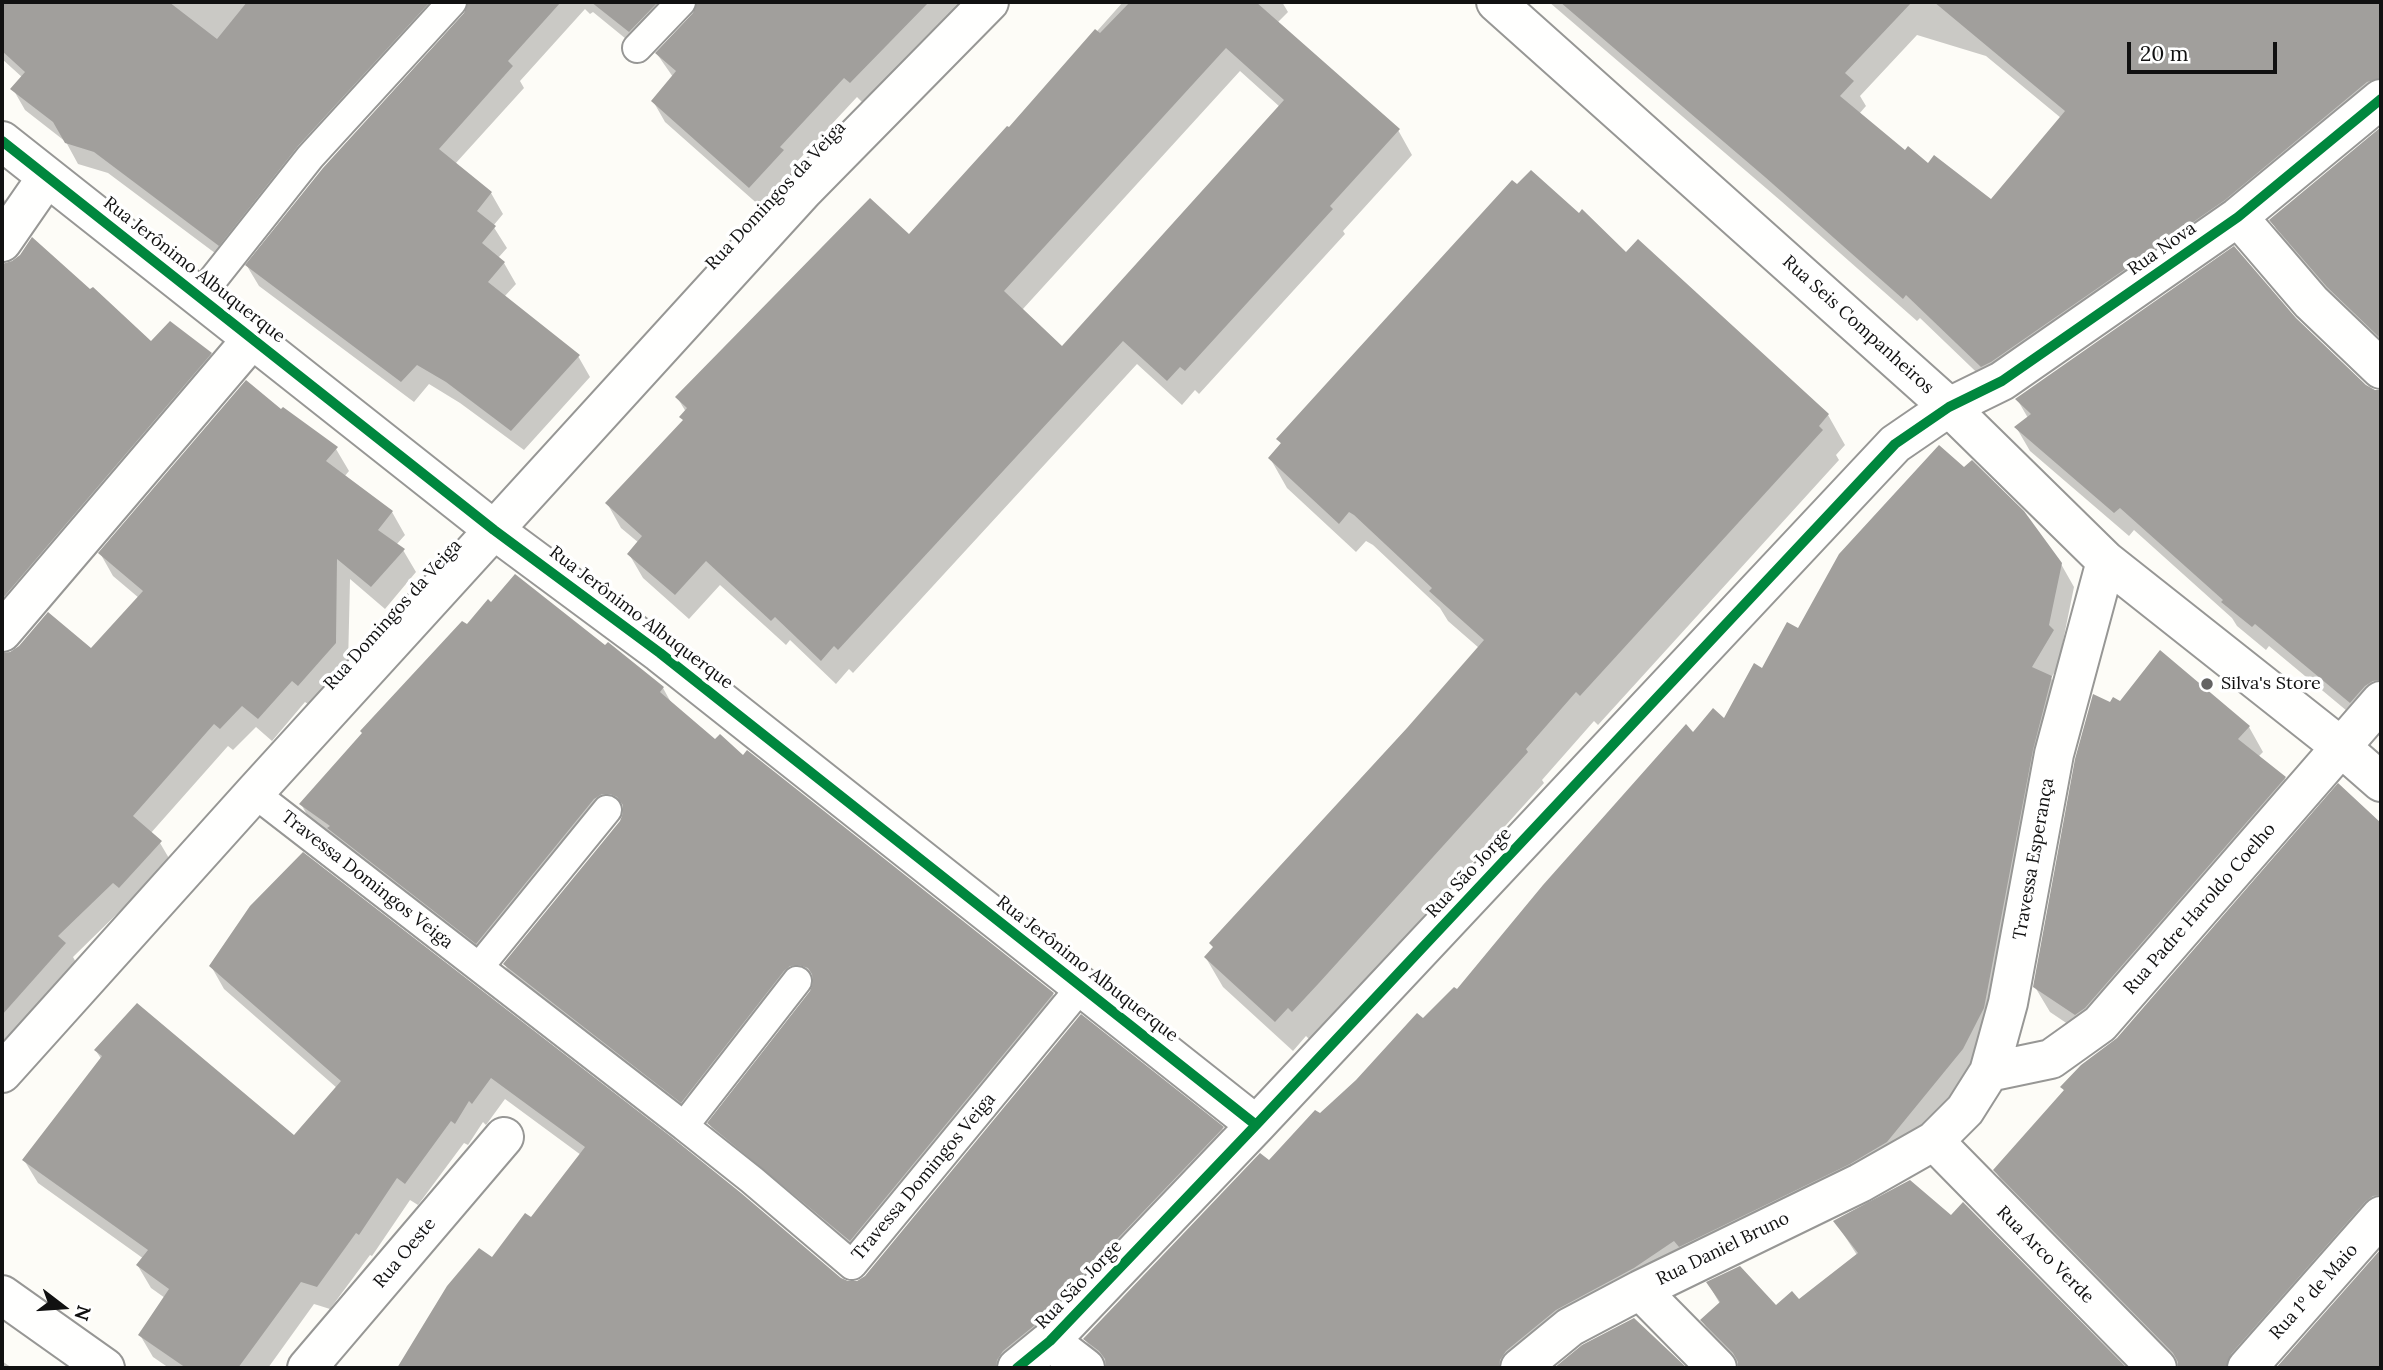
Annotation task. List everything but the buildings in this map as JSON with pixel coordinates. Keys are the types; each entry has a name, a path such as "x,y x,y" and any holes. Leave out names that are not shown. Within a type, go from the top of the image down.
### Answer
{"street":[{"name":"Rua Domingos da Veiga","path":"2,1073 803,191 989,2"},
{"name":"Rua Seis Companheiros","path":"1496,2 1949,407 2106,561 2341,747 2381,782"},
{"name":"Rua Nova","path":"1949,407 2002,381 2238,217 2381,99"},
{"name":"Rua Jerônimo Albuquerque","path":"2,141 494,530 660,653 1256,1125"},
{"path":"2,242 47,177"},
{"path":"2238,217 2311,302 2381,369"},
{"path":"2,632 253,338"},
{"name":"Rua São Jorge","path":"1017,1368 1050,1341 1256,1125 1895,444 1949,407"},
{"name":"Travessa Esperança","path":"1934,1141 1965,1110 1989,1072 2008,1003 2054,754 2106,561"},
{"name":"Rua Padre Haroldo Coelho","path":"1989,1072 2051,1059 2100,1024 2381,701"},
{"name":"Rua Oeste","path":"307,1368 504,1137"},
{"name":"Rua Daniel Bruno","path":"1520,1368 1570,1327 1860,1183 1934,1141"},
{"name":"Rua Arco Verde","path":"1934,1141 2157,1368"},
{"name":"Rua 1º de Maio","path":"2247,1368 2381,1216"},
{"path":"1640,1290 1717,1368"},
{"path":"2,1295 105,1368"},
{"path":"1050,1341 1085,1368"}],"lane":[{"path":"199,297 310,157 452,2"},
{"path":"637,48 681,2"},
{"name":"Travessa Domingos Veiga","path":"254,793 684,1126 852,1265 1082,986"},
{"path":"479,967 607,810"},
{"path":"684,1126 797,981"}],"cycle path":[{"path":"1017,1368 1050,1341 1256,1125 1895,444 1949,407 2002,381 2238,217 2381,99"},
{"path":"2,141 494,530 660,653 1256,1125"}],"place":[{"name":"Silva's Store","path":"2207,684"}]}
